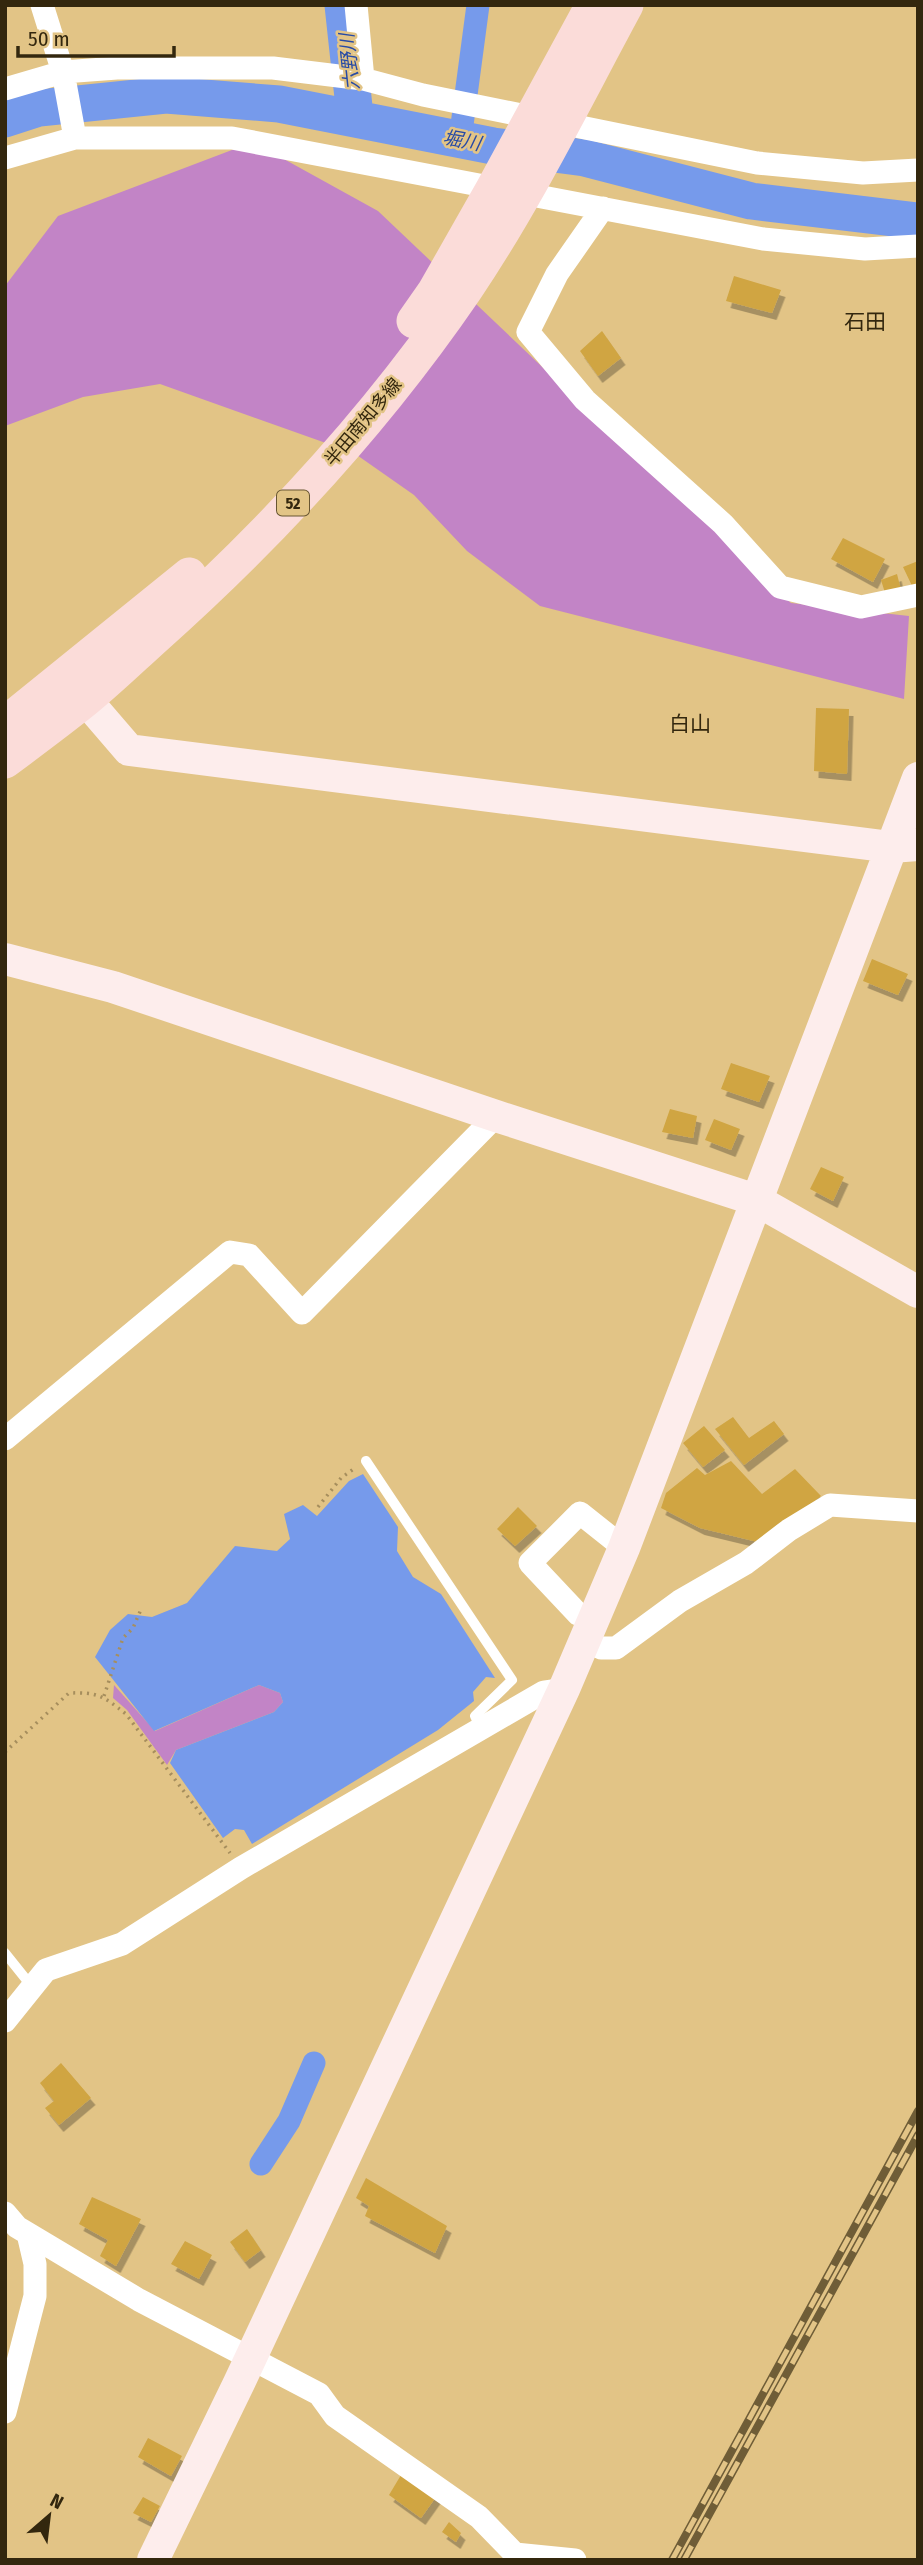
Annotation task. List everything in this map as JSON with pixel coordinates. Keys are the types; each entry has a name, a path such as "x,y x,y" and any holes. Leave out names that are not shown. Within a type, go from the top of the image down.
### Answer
{"main road":[{"name":"半田南知多線","path":"5,761 86,700 240,559 350,442 435,334 509,192 537,117 593,5"},
{"name":"半田南知多線","path":"537,117 626,5"},
{"name":"半田南知多線","path":"5,724 181,583 229,539 314,450 352,404 509,192"}],"street":[{"path":"42,5 63,72 75,138"},
{"path":"356,5 362,79"},
{"path":"5,89 63,72 117,68 273,68 362,79 423,95 757,163 863,173 918,170"},
{"path":"5,158 75,138 232,138 763,239 865,250 918,246"},
{"path":"603,208 557,274 528,332 585,400 723,524 780,587 861,607 918,595"},
{"path":"86,700 129,750 904,846"},
{"path":"153,2560 564,1689 624,1548 756,1200 904,846 918,778"},
{"path":"5,960 113,987 756,1200 918,1292"},
{"path":"5,1438 230,1252 249,1255 302,1313 496,1116"},
{"path":"624,1548 580,1513 530,1563 578,1614 601,1648 616,1648 680,1601 746,1563 789,1530 830,1504 918,1511"},
{"path":"5,2021 46,1970 122,1944 241,1868 544,1692 564,1689"},
{"path":"5,2213 17,2227 139,2300 319,2395 335,2416 479,2517 514,2554 575,2560"},
{"path":"5,2412 35,2296 35,2264 29,2234"}],"lane":[{"path":"366,1461 512,1680 475,1716 481,1729"},
{"path":"5,1953 33,1988"}],"path":[{"path":"318,1507 341,1478 366,1461"},
{"path":"104,1696 123,1638 133,1628 142,1607"},
{"path":"5,1752 68,1693 104,1696 126,1714 241,1868"}],"shaded area":[{"path":"253,142 378,211 791,603 909,616 904,699 540,606 467,551 414,495 354,453 160,384 83,397 5,426 5,286 58,216"},
{"path":"114,1685 155,1731 259,1685 280,1693 283,1702 274,1712 176,1750 167,1765 127,1710 113,1698"}],"water":[{"path":"363,1474 398,1527 397,1551 413,1577 441,1594 495,1678 486,1677 473,1692 474,1701 438,1730 252,1844 244,1830 235,1829 223,1838 170,1763 176,1750 274,1712 283,1702 280,1693 259,1685 154,1731 95,1657 110,1630 128,1614 152,1617 187,1603 235,1546 277,1551 290,1539 284,1514 303,1505 317,1516 349,1481"}],"building":[{"path":"734,276 781,290 772,313 726,301"},
{"path":"602,331 621,358 598,376 580,351"},
{"path":"843,538 885,559 873,582 831,559"},
{"path":"918,561 918,588 914,590 903,567"},
{"path":"897,574 901,590 886,596 881,580"},
{"path":"816,708 849,709 847,774 814,771"},
{"path":"872,959 908,974 898,995 863,981"},
{"path":"731,1063 770,1076 759,1102 721,1089"},
{"path":"670,1109 697,1116 693,1138 662,1132"},
{"path":"714,1119 740,1129 731,1150 705,1140"},
{"path":"821,1167 844,1177 833,1201 810,1189"},
{"path":"733,1417 749,1438 774,1421 784,1434 744,1465 715,1429"},
{"path":"704,1426 725,1450 703,1467 683,1443"},
{"path":"731,1461 762,1494 795,1469 821,1496 762,1543 700,1528 661,1508 666,1493 697,1468 705,1475"},
{"path":"518,1507 537,1526 515,1546 497,1529"},
{"path":"61,2063 91,2098 59,2125 45,2108 54,2101 40,2083"},
{"path":"366,2178 447,2226 435,2253 365,2216 369,2206 356,2198"},
{"path":"92,2197 141,2219 116,2266 100,2256 108,2240 79,2224"},
{"path":"247,2229 261,2250 245,2262 230,2242"},
{"path":"185,2241 212,2255 199,2279 171,2264"},
{"path":"148,2438 182,2456 171,2476 138,2457"},
{"path":"404,2470 438,2494 421,2518 389,2495"},
{"path":"143,2497 160,2506 151,2522 133,2513"},
{"path":"449,2522 461,2533 456,2542 442,2532"}],"waterway":[{"name":"六野川","path":"343,5 355,116"},
{"path":"460,140 478,5"},
{"name":"堀川","path":"5,119 39,108 166,95 279,104 493,146 585,158 751,201 918,221"},
{"path":"261,2164 289,2121 314,2063"}],"railway":[{"path":"672,2560 918,2111"},
{"path":"684,2560 918,2135"}],"district":[{"name":"石田","path":"865,322"},
{"name":"白山","path":"690,724"}]}
